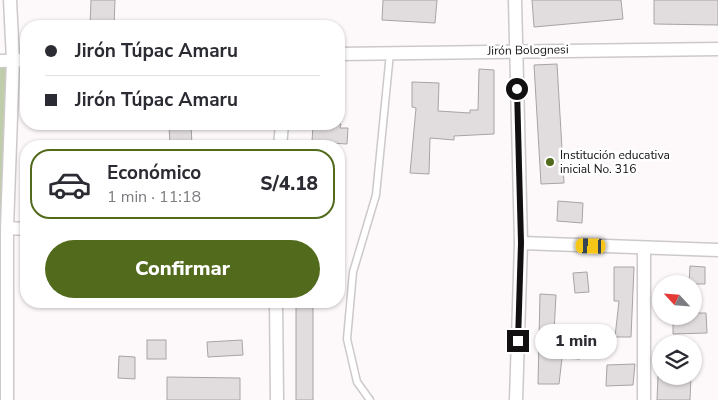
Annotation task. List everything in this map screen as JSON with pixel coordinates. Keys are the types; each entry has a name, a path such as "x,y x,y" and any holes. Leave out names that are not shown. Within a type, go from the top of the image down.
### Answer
{"street":[{"path":"7,400 6,60 10,0"},
{"path":"515,0 521,243 516,400"},
{"name":"Jirón Bolognesi","path":"345,54 516,50 718,49"},
{"path":"6,60 20,60"},
{"path":"7,228 20,229"},
{"path":"521,243 718,250"},
{"path":"644,248 644,400"},
{"path":"276,308 277,400"}],"lane":[{"path":"370,400 357,382 346,339 354,272 376,196 390,53"}],"green space":[{"path":"0,60 13,60 9,400 0,400"}],"building":[{"path":"91,0 115,0 114,20 90,20"},
{"path":"383,0 437,0 435,23 382,20"},
{"path":"532,0 621,0 623,19 534,27"},
{"path":"654,0 718,0 718,25 654,24"},
{"path":"557,64 564,183 541,184 534,65"},
{"path":"479,69 494,70 494,134 454,136 454,140 430,138 429,174 410,173 416,108 412,107 412,82 439,83 438,111 470,113 470,110 478,110"},
{"path":"345,128 348,128 347,144 345,144 345,140 312,140 313,130 345,130"},
{"path":"169,130 191,130 192,140 170,140"},
{"path":"558,201 583,203 582,223 557,221"},
{"path":"690,266 705,267 705,284 702,284 702,275 690,275"},
{"path":"614,267 634,267 631,337 615,337 619,301 614,301"},
{"path":"587,272 589,292 575,293 573,273"},
{"path":"540,294 556,295 554,333 581,334 580,359 562,358 559,384 538,384"},
{"path":"296,308 313,308 313,400 296,400"},
{"path":"702,313 706,313 707,333 673,334 673,325 702,325"},
{"path":"147,340 166,340 166,359 147,359"},
{"path":"242,340 243,355 208,357 207,342"},
{"path":"119,356 135,357 135,379 118,378"},
{"path":"635,364 633,385 606,386 607,365"},
{"path":"167,377 240,378 240,400 167,400"},
{"path":"658,385 691,385 690,400 657,400"}],"place":[{"name":"Institución educativa inicial No. 316","path":"550,162"}],"route":[{"path":"517,89 521,243 518,341"}]}
